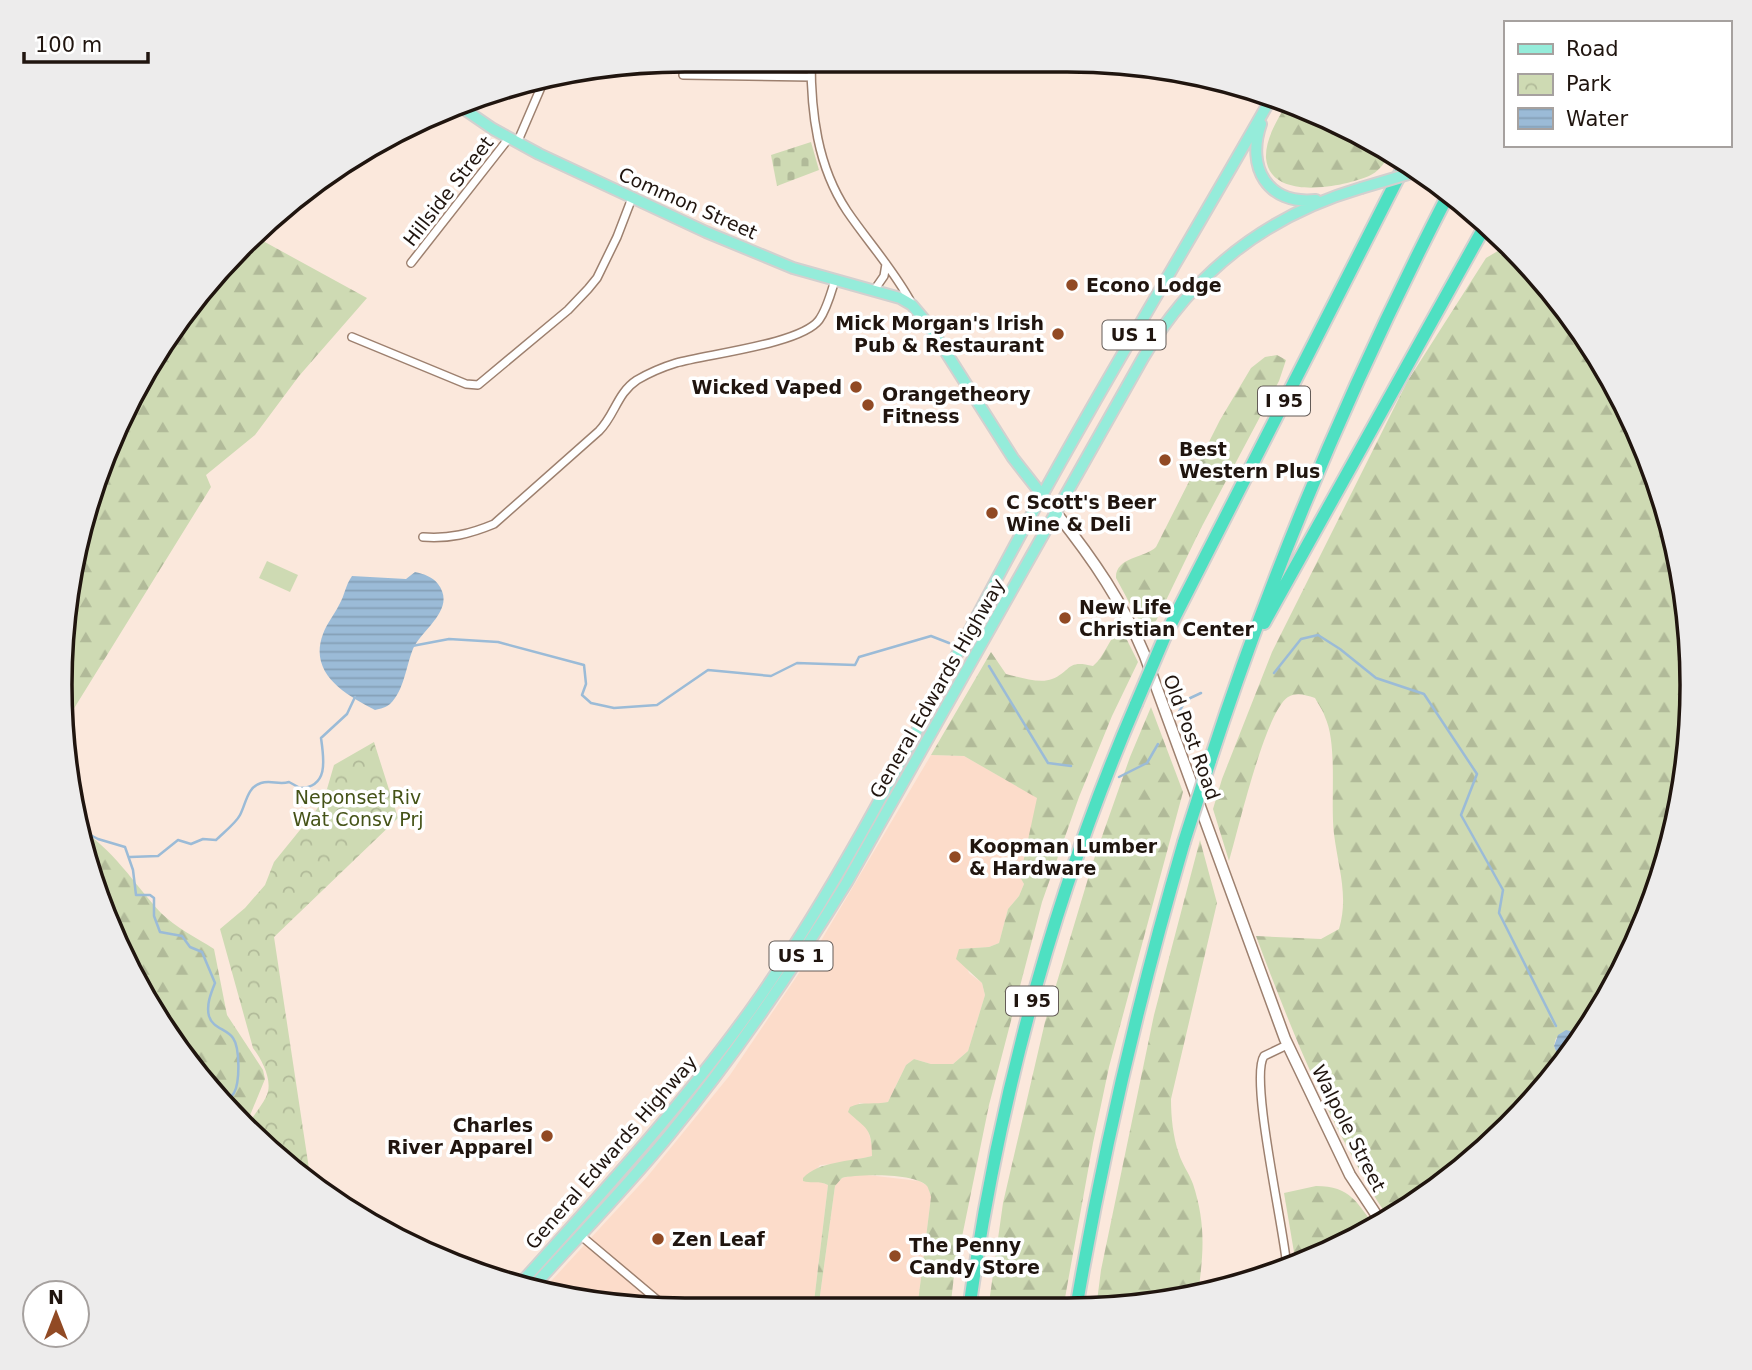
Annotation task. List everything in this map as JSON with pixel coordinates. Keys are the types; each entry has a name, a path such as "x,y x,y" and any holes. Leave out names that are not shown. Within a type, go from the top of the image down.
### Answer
{"highway":[{"name":"I 95","path":"971,1298 999,1135 1030,1007 1078,852 1165,636 1401,170"},
{"name":"I 95","path":"1078,1298 1119,1090 1149,964 1210,761 1286,546 1332,436 1391,308 1445,202"},
{"path":"1248,650 1481,233"}],"main road":[{"name":"General Edwards Highway","path":"526,1277 679,1106 752,1008 791,950 877,807 1042,497 1268,105"},
{"path":"1269,106 1256,142 1255,156 1260,174 1272,189 1289,198 1327,198"},
{"name":"Common Street","path":"468,111 513,140 632,198 774,261 892,294 912,305"},
{"name":"General Edwards Highway","path":"539,1280 688,1112 801,956 847,882 1151,345 1186,297 1217,266 1251,238 1284,217 1327,198 1407,174"},
{"name":"Old Post Road","path":"912,305 928,324 987,420 1042,497 1097,564 1134,630 1287,1045"},
{"name":"Walpole Street","path":"1287,1045 1350,1175 1376,1215"}],"street":[{"name":"Old Post Road","path":"811,72 817,133 827,174 846,210 902,285 912,305"},
{"path":"684,75 811,77"},
{"name":"Hillside Street","path":"411,263 513,140 539,90"},
{"path":"352,337 466,384 478,385 558,318 588,289 597,278 617,237 632,198"},
{"path":"875,289 884,276 886,264"},
{"path":"423,537 454,537 494,524 607,424 622,392 638,379 676,363 782,339 808,330 823,314 835,280"},
{"path":"1286,1258 1267,1145 1259,1071 1264,1056 1287,1045"},
{"path":"580,1235 654,1297"}],"shaded area":[{"path":"931,755 964,756 1038,798 1020,877 1024,884 1019,896 1008,909 999,943 989,947 959,949 969,973 982,983 985,995 968,1051 953,1064 931,1064 914,1059 906,1065 888,1102 874,1105 859,1103 857,1120 867,1127 872,1156 820,1165 807,1182 818,1181 828,1185 814,1298 645,1297 550,1282 647,1177 730,1075 822,939"},
{"path":"859,1174 919,1181 928,1186 931,1197 918,1298 820,1298 835,1186 842,1178"}],"green space":[{"path":"1283,111 1338,135 1385,161 1372,174 1357,180 1326,187 1293,186 1280,181 1271,172 1266,158 1273,129"},
{"path":"811,142 819,170 777,186 771,155"},
{"path":"262,241 367,298 299,376 255,435 206,475 211,487 73,711 73,645 77,605 93,526 118,450 154,378 175,344 224,281"},
{"path":"1500,250 1554,312 1598,378 1634,450 1659,526 1675,605 1680,685 1675,765 1659,844 1634,920 1598,992 1577,1026 1572,1033 1556,1038 1554,1046 1557,1054 1501,1119 1440,1172 1384,1210 1366,1183 1321,1094 1256,936 1321,939 1339,929 1342,917 1342,882 1333,821 1333,758 1329,729 1315,698 1295,695 1288,697 1279,707 1262,748 1229,861 1213,809 1222,779 1272,652 1407,382 1486,258"},
{"path":"1277,355 1286,360 1279,381 1200,530 1157,619 1151,629 1143,628 1116,578 1117,571 1125,562 1156,547 1220,420 1251,368 1265,357"},
{"path":"267,561 298,575 290,592 259,578"},
{"path":"1121,628 1138,662 1112,716 1079,797 1042,902 989,1105 951,1298 918,1298 931,1197 927,1187 911,1179 873,1175 842,1178 835,1186 820,1298 814,1298 828,1185 803,1181 803,1178 826,1165 872,1156 869,1134 848,1112 850,1107 888,1102 906,1065 914,1059 931,1064 953,1064 968,1051 985,995 982,983 956,959 959,949 989,947 999,943 1008,909 1019,896 1024,884 1020,877 1037,798 964,756 931,755 991,652 1006,674 1042,681 1058,676 1073,665 1093,666"},
{"path":"1151,707 1183,792 1109,1067 1065,1298 990,1298 1003,1203 1045,1022 1093,862 1130,757"},
{"name":"Neponset Riv Wat Consv Prj","path":"374,742 398,818 274,937 309,1170 251,1119 266,1097 268,1078 253,1048 220,929 245,908 265,885 274,862 317,809 327,789 334,765"},
{"path":"91,836 113,856 161,913 179,928 214,949 227,1015 263,1070 265,1079 249,1117 198,1058 175,1026 154,992 118,920"},
{"path":"1200,840 1217,903 1171,1099 1177,1147 1193,1184 1200,1210 1202,1247 1199,1283 1147,1293 1098,1297 1101,1270 1154,1015"},
{"path":"1316,1186 1337,1189 1352,1198 1369,1219 1294,1255 1284,1193"}],"water":[{"path":"415,572 428,576 438,584 443,593 441,610 417,641 395,699 387,706 375,710 342,690 325,672 320,648 323,634 352,576 406,579"},
{"path":"1566,1030 1573,1032 1557,1054 1554,1046 1558,1035"}],"waterway":[{"path":"1274,673 1301,639 1318,635 1376,678 1424,694 1477,774 1461,815 1503,890 1499,913 1556,1026"},
{"path":"412,646 449,639 498,642 584,665 586,684 582,695 591,703 614,708 657,705 708,670 771,676 797,663 855,665 859,657 931,636 949,643"},
{"path":"989,666 1048,763 1071,766"},
{"path":"1177,715 1186,700 1201,693"},
{"path":"130,857 158,856 178,840 191,844 203,839 216,840 238,818 250,792 261,783 289,782 300,788 316,783 323,763 321,738 347,714 355,697"},
{"path":"1119,777 1147,763 1158,744"},
{"path":"91,835 125,847 133,870 136,895 150,895 154,898 154,916 160,932 182,936 190,947 202,952 215,983 209,1003 209,1016 213,1023 233,1038 238,1057 236,1088 231,1096"}],"place":[{"name":"Econo Lodge","path":"1072,285"},
{"name":"Mick Morgan's Irish Pub & Restaurant","path":"1058,334"},
{"name":"Wicked Vaped","path":"856,387"},
{"name":"Orangetheory Fitness","path":"868,405"},
{"name":"Best Western Plus","path":"1165,460"},
{"name":"C Scott's Beer Wine & Deli","path":"992,513"},
{"name":"New Life Christian Center","path":"1065,618"},
{"name":"Koopman Lumber & Hardware","path":"955,857"},
{"name":"Charles River Apparel","path":"547,1136"},
{"name":"Zen Leaf","path":"658,1239"},
{"name":"The Penny Candy Store","path":"895,1256"}]}
